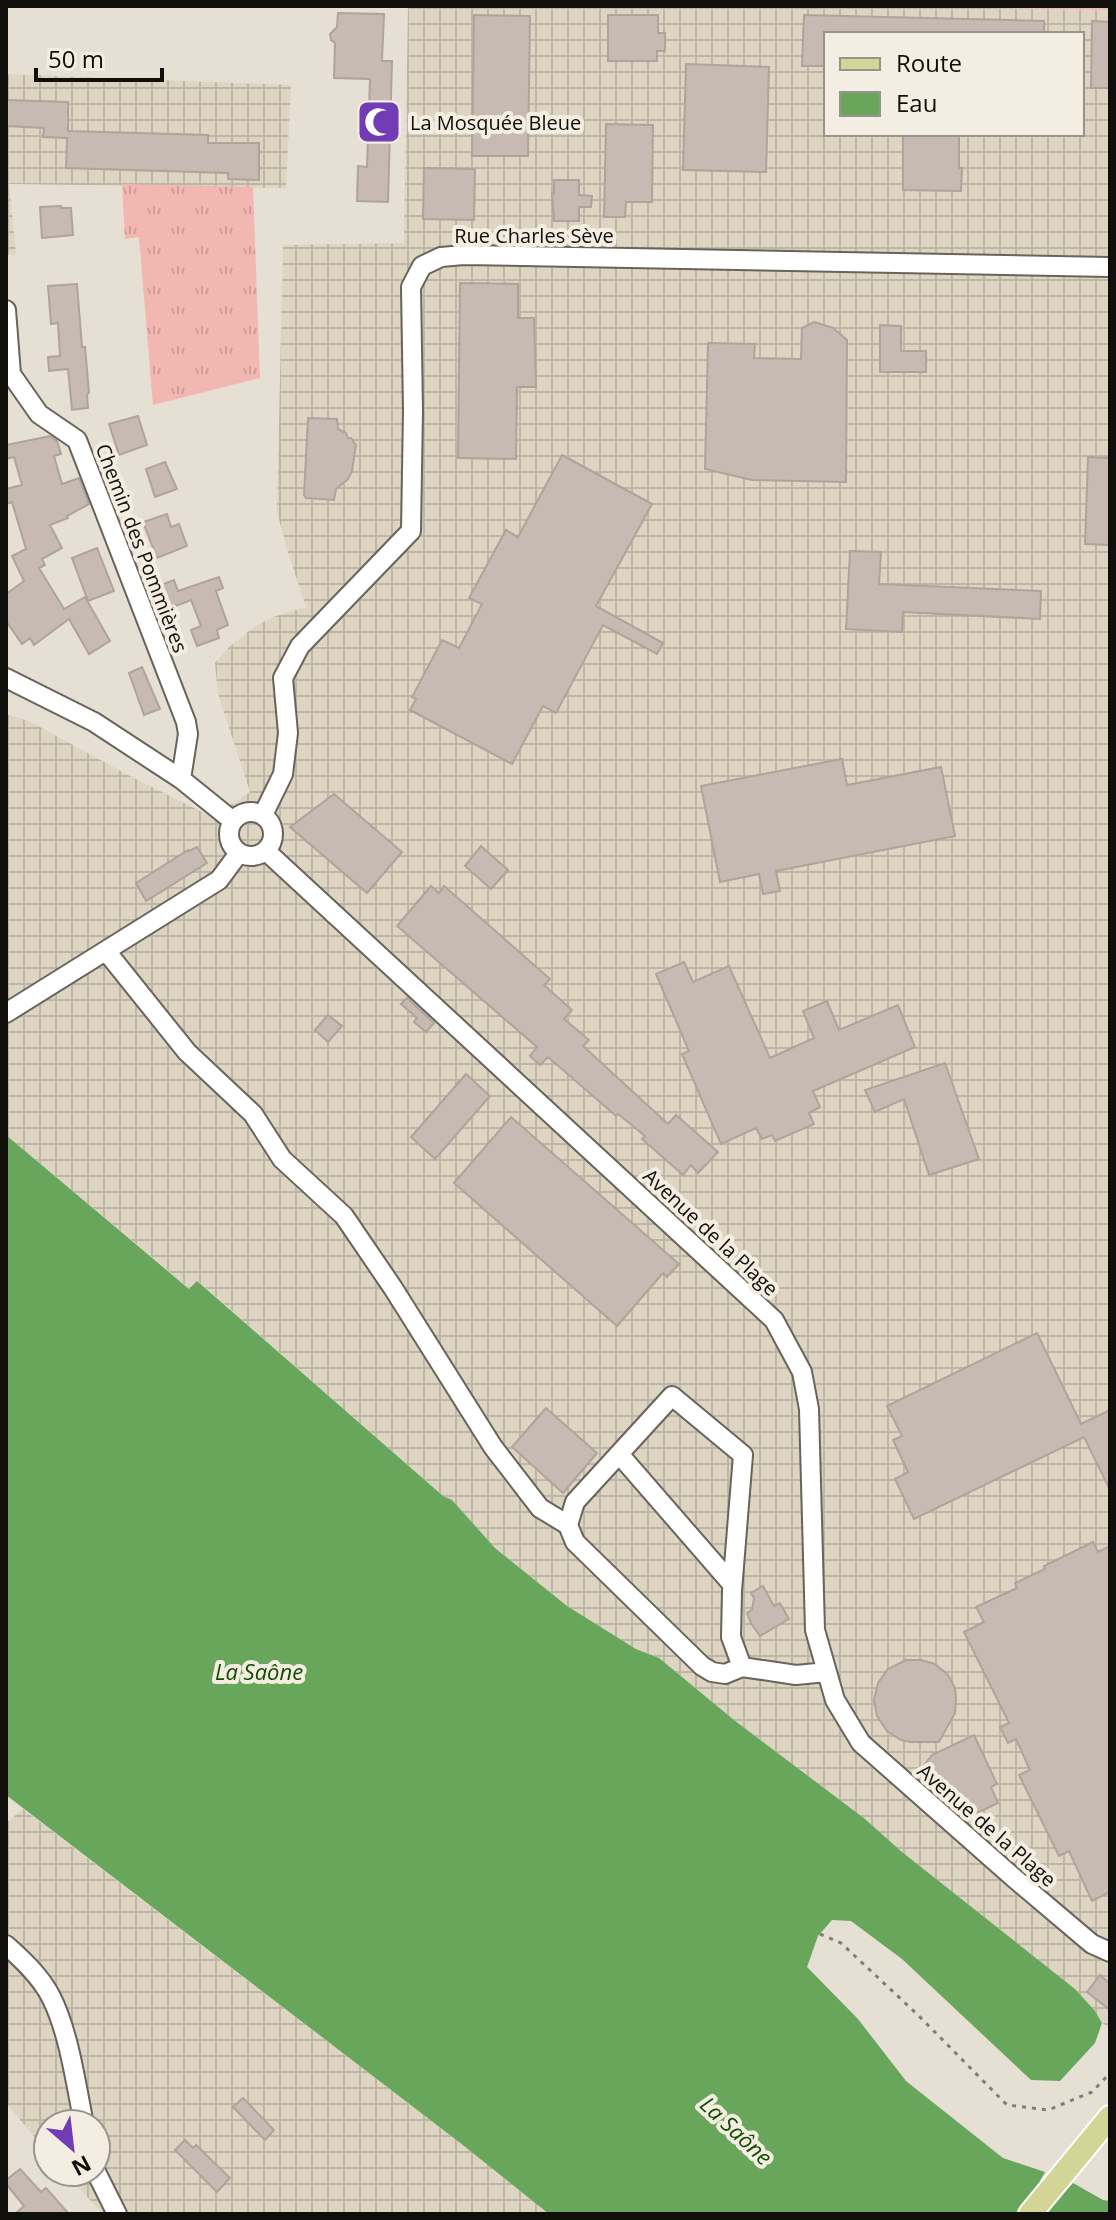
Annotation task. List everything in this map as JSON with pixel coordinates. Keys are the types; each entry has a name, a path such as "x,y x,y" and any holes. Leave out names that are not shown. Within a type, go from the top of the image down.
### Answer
{"main road":[{"path":"1030,2214 1110,2117"},
{"path":"1089,2143 1110,2124"}],"street":[{"name":"Rue Charles Sève","path":"263,815 283,774 288,733 283,678 300,646 411,531 411,287 422,266 441,257 464,255 1110,267"},
{"name":"Chemin des Pommières","path":"6,310 11,374 39,414 77,440 186,722 188,734 181,779"},
{"path":"6,678 94,722 181,779 233,821"},
{"path":"247,812 263,815 270,820 274,836 272,844 253,857 239,853 230,842 233,821 247,812"},
{"name":"Avenue de la Plage","path":"266,851 774,1320 802,1372 809,1409 815,1630 835,1700 861,1743 1047,1907 1092,1944 1110,1952"},
{"path":"6,1013 219,880 239,853"},
{"path":"106,951 187,1052 253,1114 282,1159 344,1216 493,1447 540,1508 568,1525 575,1542 702,1666 712,1672 725,1674 742,1667 796,1675 827,1672"},
{"path":"568,1525 575,1502 672,1396 743,1455 732,1584 731,1637 742,1667"},
{"path":"619,1454 732,1584"},
{"path":"6,1945 32,1970 52,1998 62,2025 80,2108"},
{"path":"104,2188 117,2214"}],"path":[{"path":"820,1934 841,1943 1007,2105 1048,2110 1092,2092 1110,2073"}],"shaded area":[{"path":"408,6 863,6 1110,10 1110,2028 1102,2023 1075,1989 659,1658 636,1649 567,1606 495,1548 452,1500 443,1496 198,1281 190,1289 6,1135 6,714 29,721 212,817 250,792 218,694 215,663 254,627 273,617 306,607 277,512 283,245 404,243"},
{"path":"6,74 291,85 286,188 9,184 16,254 6,255"},
{"path":"23,1809 549,2214 103,2214 79,2188 112,2188 112,2108 32,2108 32,2134 6,2103 6,1823"}],"green space":[{"path":"857,6 1110,6 1110,10"},
{"path":"122,184 253,187 260,378 153,405 139,237 125,239"}],"water":[{"name":"La Saône","path":"6,1135 189,1289 197,1281 443,1496 452,1500 495,1548 567,1606 636,1649 659,1658 1075,1989 1102,2023 1095,2043 1060,2081 1031,2080 902,1959 851,1921 832,1920 818,1936 807,1967 858,2019 906,2081 1003,2158 1045,2172 1040,2181 1060,2196 1073,2183 1110,2201 1110,2214 549,2214 6,1795"}],"building":[{"name":"La Mosquée Bleue","path":"338,13 384,14 382,61 392,61 388,202 357,201 358,166 367,167 370,79 334,78 335,43 330,34 337,27"},
{"path":"474,15 530,16 528,156 472,156"},
{"path":"608,15 658,15 658,33 665,33 665,51 657,51 657,61 608,61"},
{"path":"804,15 1044,21 1044,32 824,32 824,66 802,66"},
{"path":"1092,21 1110,22 1110,88 1091,88"},
{"path":"686,64 769,67 766,172 683,170"},
{"path":"6,100 68,102 68,131 208,135 208,143 259,143 259,180 228,179 228,173 66,168 67,138 43,137 44,128 6,126"},
{"path":"606,124 653,125 652,202 626,202 625,217 604,217"},
{"path":"903,136 959,136 961,191 903,190"},
{"path":"424,168 475,169 474,220 423,219"},
{"path":"554,180 579,180 579,195 592,196 591,207 579,207 579,221 554,221"},
{"path":"40,207 71,208 73,235 42,238"},
{"path":"460,283 518,284 518,318 534,318 536,387 517,387 516,459 458,458"},
{"path":"77,284 89,393 88,408 72,410 68,369 49,371 48,357 60,356 58,323 51,324 48,286"},
{"path":"814,322 833,328 847,340 846,482 752,480 705,469 708,343 755,344 754,358 801,359 802,328"},
{"path":"880,325 901,326 901,351 926,351 926,372 880,372"},
{"path":"138,416 147,445 119,455 109,424"},
{"path":"308,418 337,419 338,429 356,445 352,471 336,489 334,500 306,498 304,495"},
{"path":"50,436 57,441 61,454 54,456 62,484 79,478 89,504 50,525 62,548 42,559 45,565 39,568 64,609 85,597 110,641 89,654 69,619 34,645 30,638 22,644 6,621 6,594 24,581 12,556 26,549 12,502 6,504 6,489 22,485 14,457 6,459 6,445"},
{"path":"562,455 652,504 596,606 663,643 657,654 603,625 556,713 543,706 512,764 410,710 416,699 412,697 442,640 459,648 482,604 469,598 506,530 518,537"},
{"path":"1088,457 1110,458 1110,545 1085,544"},
{"path":"165,462 177,489 155,497 146,469"},
{"path":"167,514 171,527 179,524 187,546 157,558 143,522"},
{"path":"97,548 114,591 88,601 72,558"},
{"path":"850,551 881,552 879,584 1041,591 1040,619 903,612 902,632 846,629"},
{"path":"158,576 161,585 174,580 178,591 219,577 223,588 216,591 228,625 217,630 219,638 197,646 191,630 201,626 191,600 168,609 161,589 149,594 144,581"},
{"path":"142,667 160,709 144,715 129,673"},
{"path":"842,759 847,785 941,767 955,836 776,871 780,891 763,894 759,874 720,882 701,786"},
{"path":"334,794 402,852 367,893 290,827"},
{"path":"481,846 508,870 491,889 465,866"},
{"path":"197,847 207,863 146,901 136,883"},
{"path":"431,886 439,893 444,886 550,979 544,985 572,1010 564,1019 589,1040 583,1046 668,1124 676,1115 718,1152 698,1173 691,1165 683,1175 642,1139 645,1136 618,1114 616,1116 548,1057 540,1065 530,1056 537,1047 397,926"},
{"path":"684,962 693,982 729,966 770,1058 814,1038 803,1011 827,1001 839,1030 898,1005 915,1047 813,1091 820,1107 809,1113 814,1124 775,1141 772,1135 762,1139 756,1128 721,1144 682,1054 689,1051 656,974"},
{"path":"407,998 434,1023 426,1032 414,1022 417,1018 401,1004"},
{"path":"328,1015 342,1026 328,1042 315,1030"},
{"path":"945,1063 979,1159 929,1175 904,1099 875,1112 865,1090"},
{"path":"466,1074 490,1096 435,1159 411,1137"},
{"path":"511,1117 679,1264 667,1277 663,1273 617,1326 454,1183"},
{"path":"1037,1333 1081,1424 1110,1410 1110,1490 1084,1437 914,1519 895,1479 908,1472 893,1440 902,1436 887,1406"},
{"path":"546,1408 597,1453 563,1493 512,1447"},
{"path":"1093,1542 1098,1552 1110,1546 1110,1892 1092,1901 1069,1851 1059,1856 1019,1775 1030,1770 1016,1739 1008,1743 1000,1727 1009,1723 964,1632 984,1622 976,1607 1017,1588 1015,1583"},
{"path":"763,1586 774,1606 780,1603 789,1619 760,1636 747,1613 752,1610 754,1598 751,1593"},
{"path":"906,1660 935,1664 948,1675 955,1688 955,1713 939,1742 901,1740 887,1731 877,1716 874,1700 878,1683 888,1669"},
{"path":"974,1735 997,1784 991,1787 998,1803 975,1814 921,1769 932,1755"},
{"path":"1100,1975 1110,1984 1110,2010 1087,1992"},
{"path":"243,2098 274,2130 265,2140 233,2107"},
{"path":"185,2140 193,2148 196,2145 230,2178 217,2192 175,2150"},
{"path":"20,2169 32,2182 32,2188 41,2192 46,2188 69,2214 15,2214 24,2206 6,2180"}],"place":[{"name":"La Mosquée Bleue","path":"379,122"}]}
